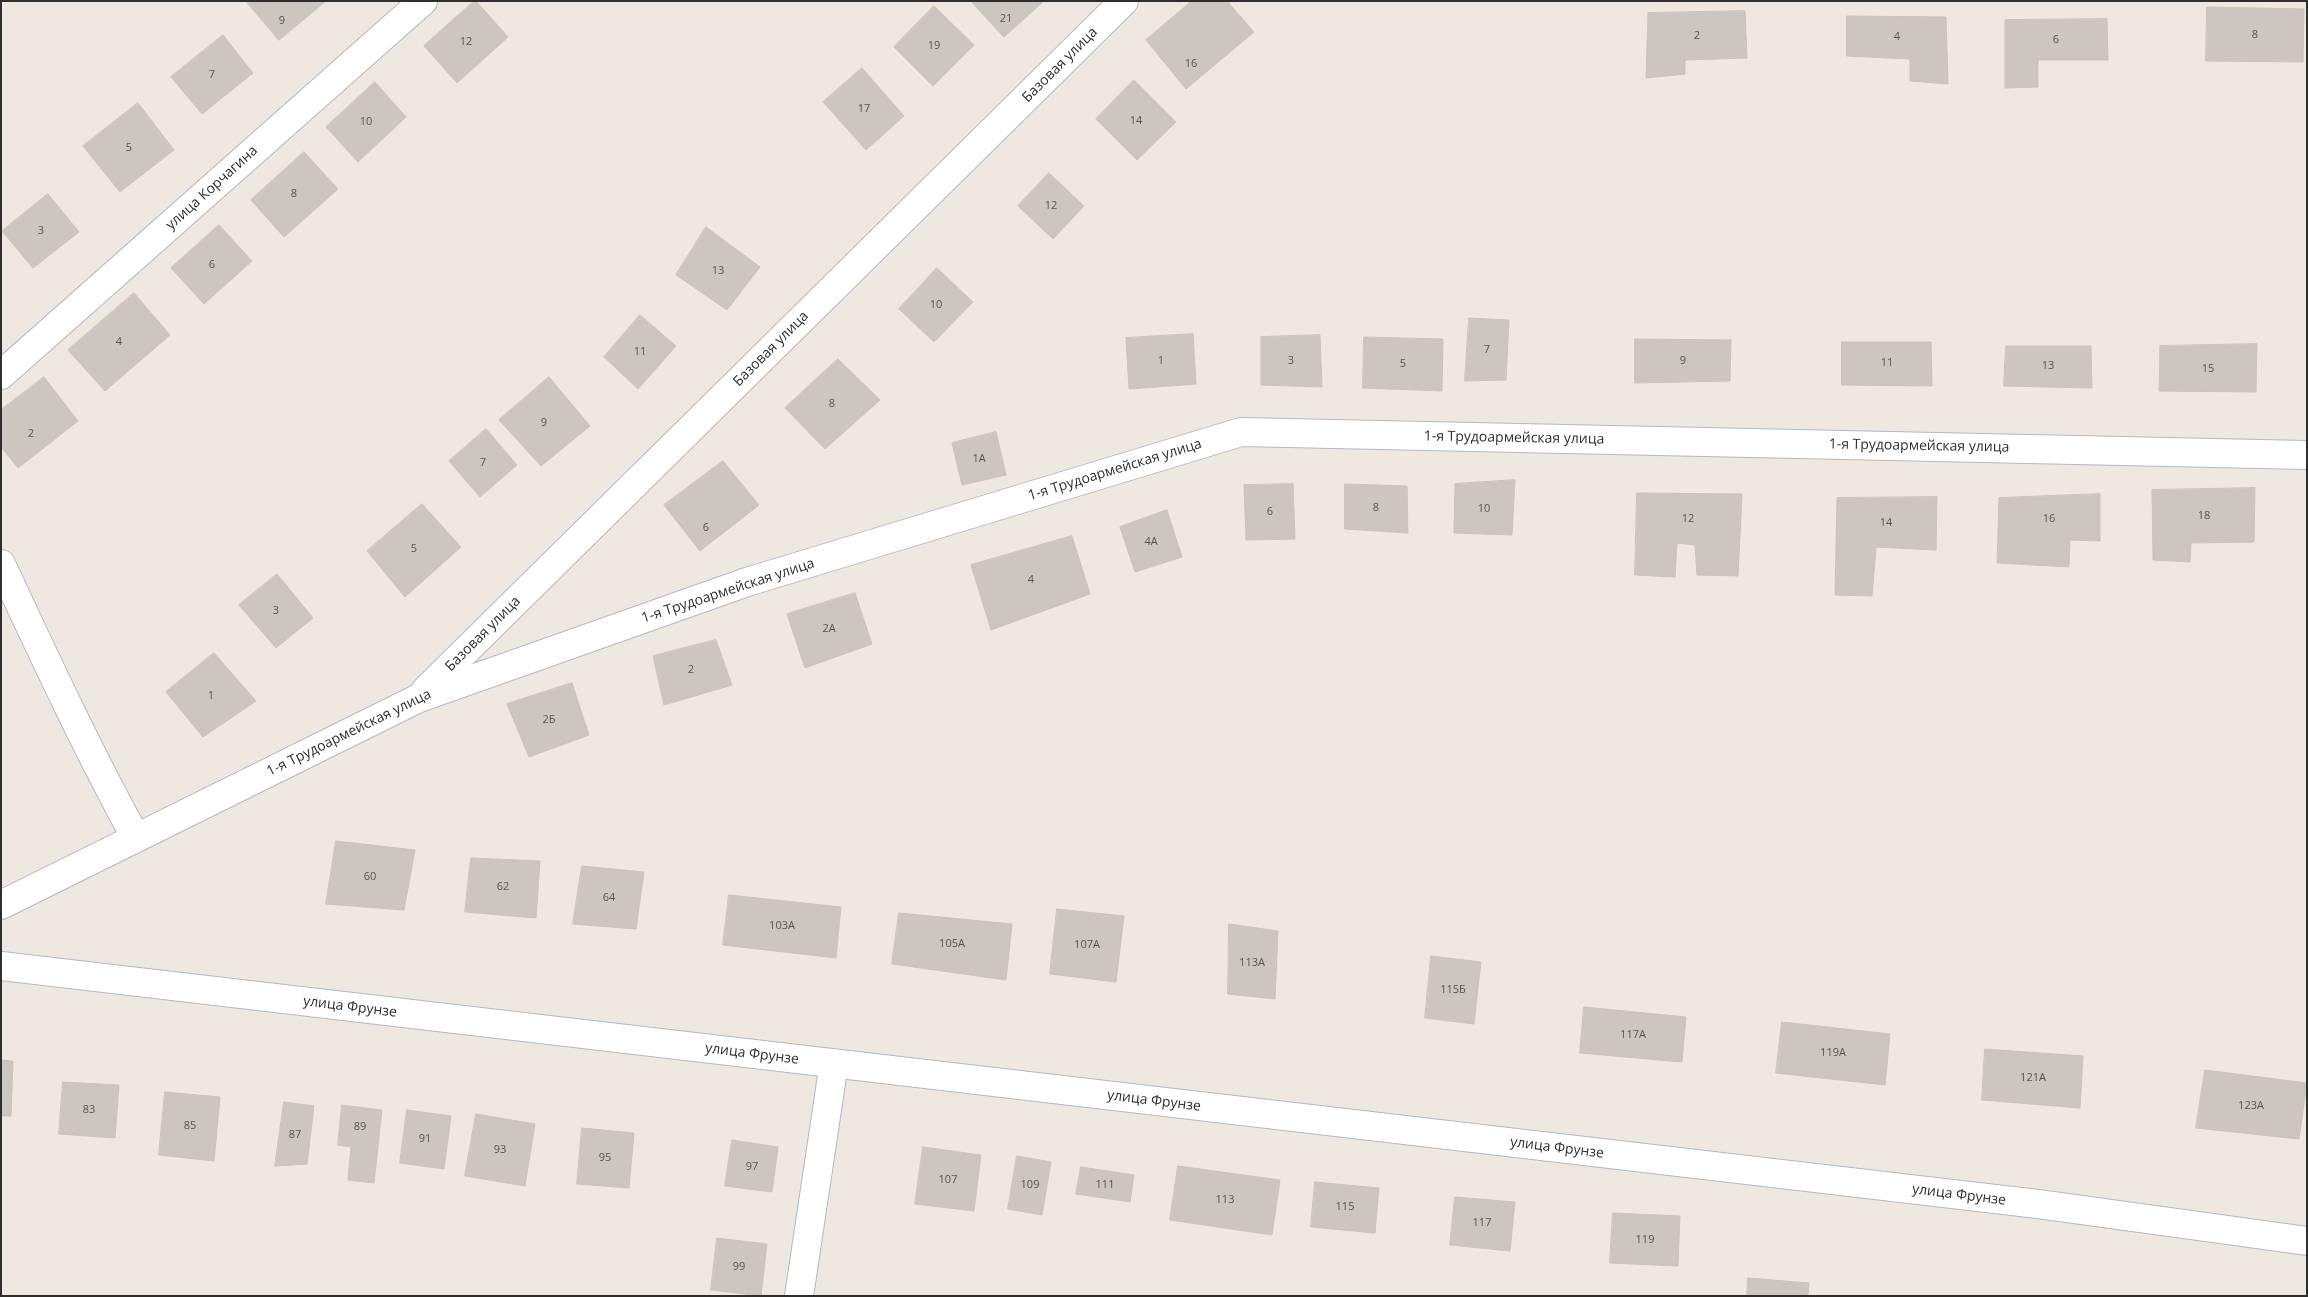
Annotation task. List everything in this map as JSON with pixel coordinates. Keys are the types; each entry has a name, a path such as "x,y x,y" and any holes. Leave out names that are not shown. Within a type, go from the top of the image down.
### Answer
{"street":[{"name":"улица Корчагина","path":"1,375 423,1"},
{"name":"Базовая улица","path":"419,698 1124,1"},
{"name":"1-я Трудоармейская улица","path":"1,905 419,698 748,582 1242,432 2307,455"},
{"path":"1,564 57,683 136,838"},
{"name":"улица Фрунзе","path":"1,966 2038,1204 2307,1241"},
{"path":"799,1296 834,1063"}],"building":[{"path":"246,1 326,1 279,40"},
{"path":"474,1 508,37 457,83 424,46"},
{"path":"971,1 1044,1 1004,37"},
{"path":"1192,1 1227,1 1254,32 1186,89 1146,40"},
{"path":"934,6 974,45 933,86 894,47"},
{"path":"2207,7 2304,9 2303,62 2206,61"},
{"path":"1745,11 1747,58 1685,60 1685,74 1646,78 1648,13"},
{"path":"1847,16 1946,17 1948,84 1910,81 1910,59 1847,56"},
{"path":"2107,19 2108,60 2038,60 2038,87 2005,88 2005,20"},
{"path":"223,35 253,73 202,114 171,77"},
{"path":"862,68 904,116 866,150 823,102"},
{"path":"1134,80 1176,122 1137,160 1096,119"},
{"path":"375,82 406,117 358,162 326,127"},
{"path":"138,103 174,150 120,192 83,146"},
{"path":"304,152 338,189 284,237 251,200"},
{"path":"1049,173 1084,206 1053,239 1018,206"},
{"path":"48,194 79,232 33,268 2,231"},
{"path":"219,225 252,261 204,304 171,268"},
{"path":"706,227 760,267 727,310 676,275"},
{"path":"937,268 973,302 934,342 899,309"},
{"path":"134,293 170,335 105,391 68,350"},
{"path":"640,315 676,346 638,389 604,357"},
{"path":"1469,318 1509,320 1506,380 1465,381"},
{"path":"1193,334 1196,384 1129,389 1126,338"},
{"path":"1320,335 1322,387 1261,385 1261,337"},
{"path":"1364,337 1443,339 1442,391 1363,388"},
{"path":"1635,339 1731,340 1730,381 1635,383"},
{"path":"1842,342 1931,342 1932,386 1842,385"},
{"path":"2257,344 2256,392 2159,391 2160,346"},
{"path":"2006,346 2091,346 2092,388 2004,386"},
{"path":"838,359 880,400 825,449 785,408"},
{"path":"44,377 78,421 18,468 1,447 1,410"},
{"path":"549,377 590,426 541,466 499,420"},
{"path":"486,429 517,465 480,497 449,461"},
{"path":"996,432 1006,475 962,485 952,443"},
{"path":"723,461 759,505 700,551 664,505"},
{"path":"1515,480 1512,535 1454,533 1455,484"},
{"path":"1293,484 1295,539 1246,540 1244,485"},
{"path":"1345,484 1407,486 1408,533 1345,529"},
{"path":"2255,488 2254,542 2191,543 2190,562 2153,560 2152,490"},
{"path":"1637,493 1742,494 1738,576 1697,575 1695,545 1677,543 1675,577 1635,575"},
{"path":"2100,494 2100,541 2070,540 2069,567 1997,563 1999,498"},
{"path":"1937,497 1936,550 1876,547 1872,596 1835,595 1837,498"},
{"path":"422,504 461,547 405,597 367,551"},
{"path":"1167,510 1182,557 1135,572 1120,527"},
{"path":"1072,536 1090,594 991,630 971,565"},
{"path":"277,574 313,618 276,648 239,605"},
{"path":"855,593 872,644 805,668 787,614"},
{"path":"716,640 732,685 664,705 653,656"},
{"path":"214,653 256,701 203,737 166,692"},
{"path":"572,683 589,735 529,757 507,704"},
{"path":"336,841 415,850 404,910 326,904"},
{"path":"471,858 540,861 536,918 465,912"},
{"path":"582,866 644,872 636,929 573,924"},
{"path":"729,895 841,907 836,958 723,945"},
{"path":"1057,909 1124,916 1116,982 1050,974"},
{"path":"899,913 1012,924 1006,980 892,964"},
{"path":"1229,924 1278,931 1275,999 1228,994"},
{"path":"1431,956 1481,962 1474,1024 1425,1018"},
{"path":"1584,1007 1686,1017 1682,1062 1580,1053"},
{"path":"1782,1022 1890,1034 1885,1085 1776,1073"},
{"path":"1985,1049 2083,1056 2080,1108 1982,1100"},
{"path":"1,1060 13,1061 11,1116 1,1116"},
{"path":"2205,1070 2307,1083 2299,1139 2196,1128"},
{"path":"63,1082 119,1085 115,1138 59,1134"},
{"path":"165,1092 220,1097 214,1161 159,1155"},
{"path":"284,1102 314,1106 307,1164 275,1166"},
{"path":"342,1105 382,1110 374,1183 348,1180 351,1147 338,1145"},
{"path":"407,1110 451,1116 444,1169 400,1163"},
{"path":"476,1114 535,1124 525,1186 465,1176"},
{"path":"582,1128 634,1133 629,1188 577,1184"},
{"path":"732,1140 778,1147 772,1192 725,1186"},
{"path":"923,1147 981,1155 974,1211 915,1204"},
{"path":"1017,1156 1051,1162 1042,1215 1008,1209"},
{"path":"1178,1166 1280,1180 1272,1235 1170,1220"},
{"path":"1081,1167 1134,1175 1130,1202 1076,1194"},
{"path":"1315,1182 1379,1188 1375,1233 1311,1227"},
{"path":"1455,1197 1515,1202 1510,1251 1450,1245"},
{"path":"1613,1213 1680,1216 1678,1266 1610,1263"},
{"path":"717,1238 767,1244 761,1296 711,1290"},
{"path":"1748,1278 1809,1283 1808,1296 1747,1296"}]}
